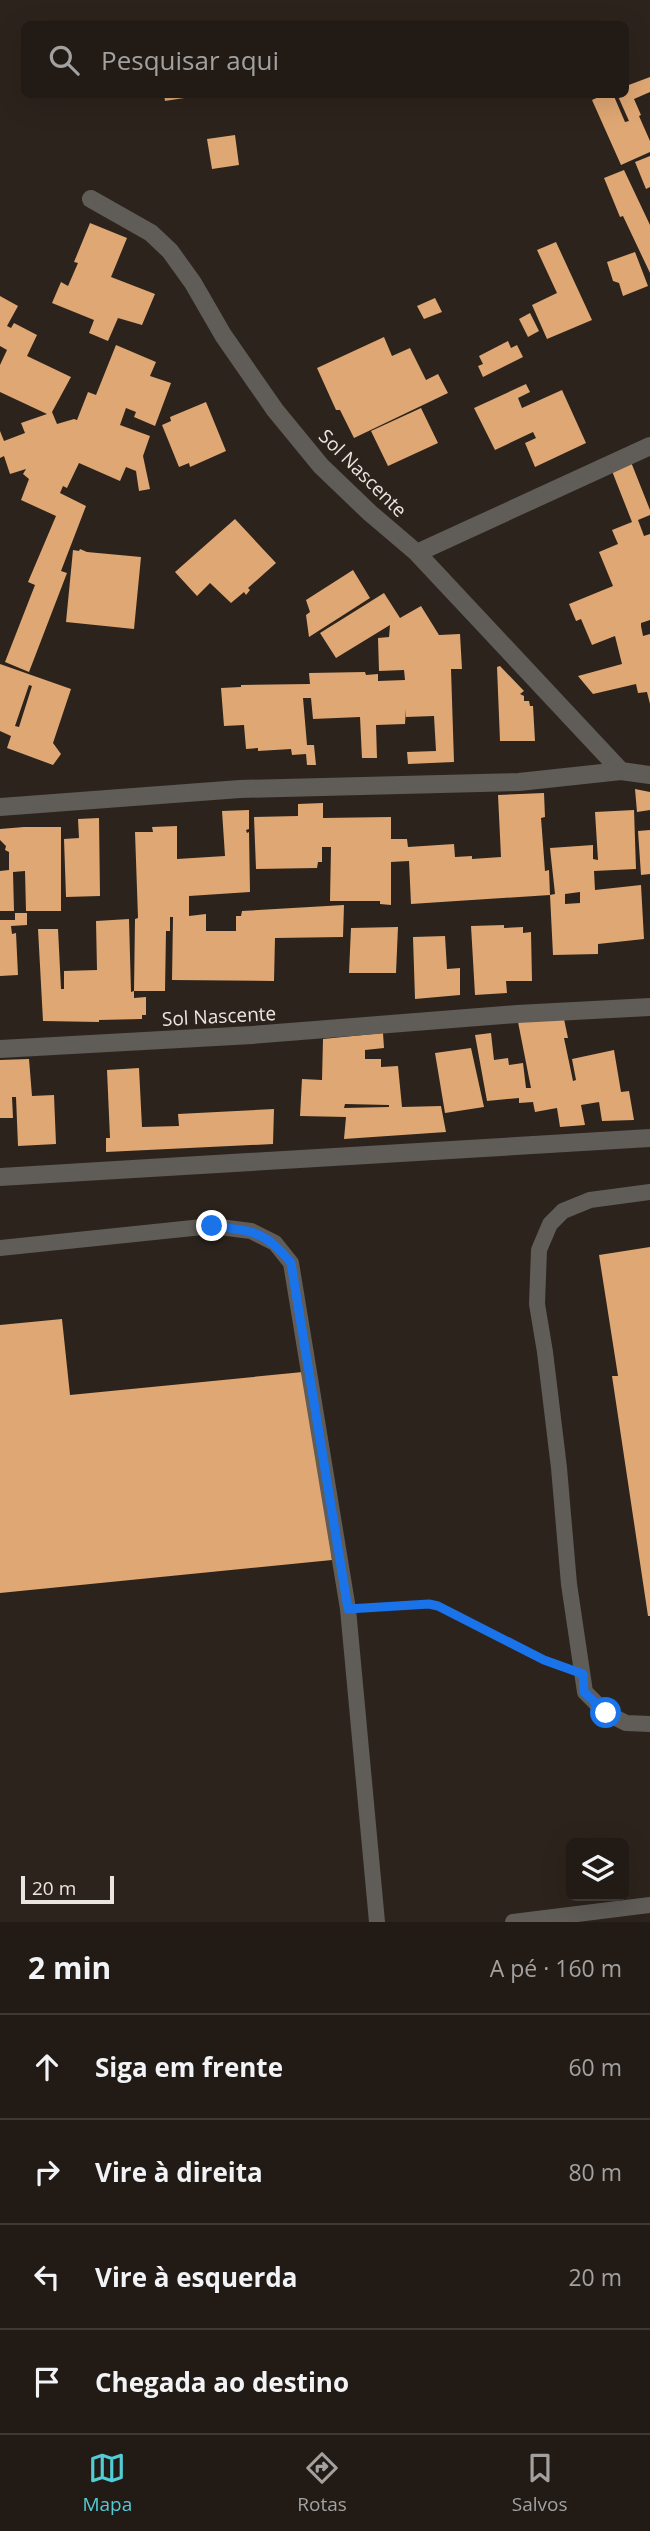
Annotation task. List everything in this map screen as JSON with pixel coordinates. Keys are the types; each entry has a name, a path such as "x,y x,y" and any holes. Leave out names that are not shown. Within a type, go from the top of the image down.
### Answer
{"street":[{"name":"Sol Nascente","path":"91,199 151,233 170,251 275,410 321,466 417,553 621,771"},
{"path":"417,553 650,446"},
{"path":"0,807 240,789 519,782 621,771 650,775"},
{"name":"Sol Nascente","path":"0,1049 239,1036 517,1014 650,1007"},
{"path":"0,1177 650,1138"}],"lane":[{"path":"650,1192 590,1200 563,1211 550,1224 539,1250 537,1304 545,1352 569,1584 584,1692 606,1713 626,1723 650,1724"},
{"path":"0,1248 212,1226 251,1231 275,1243 291,1263 348,1609 377,1922"},
{"path":"513,1922 650,1905"}],"path":[{"path":"348,1609 429,1604 544,1660 583,1674"}],"building":[{"path":"650,77 650,92 634,99 650,141 650,152 621,165 592,100 615,98 625,122 629,121 619,98 629,98 629,85"},
{"path":"235,135 239,165 212,169 207,139"},
{"path":"650,156 650,187 646,189 635,162"},
{"path":"624,170 650,225 650,273 623,216 620,217 604,178"},
{"path":"90,223 127,238 111,277 155,294 142,325 118,318 108,341 89,333 94,320 52,303 61,282 68,286 78,263 74,262"},
{"path":"556,242 592,320 547,339 532,305 557,293 537,250"},
{"path":"635,252 648,286 623,296 619,283 613,281 607,262"},
{"path":"0,296 18,306 7,326 11,328 14,323 37,335 27,356 71,377 52,412 57,424 77,420 88,392 96,395 116,345 156,362 150,376 171,383 155,426 134,417 136,412 126,408 120,425 150,436 143,456 150,489 139,491 136,471 126,467 120,481 79,463 67,488 63,486 60,493 86,506 61,571 67,573 29,672 5,662 35,585 28,582 56,516 21,500 29,479 23,474 26,469 10,474 4,456 0,458 0,431 4,441 25,433 21,423 47,414 0,392 0,365 7,350 0,346"},
{"path":"435,298 442,312 424,319 417,306"},
{"path":"530,313 539,331 528,337 519,319"},
{"path":"384,337 392,356 410,348 426,380 438,374 448,393 354,438 340,410 336,410 317,368"},
{"path":"508,341 511,348 517,345 523,357 483,377 478,366 483,364 479,356"},
{"path":"526,384 530,392 518,398 522,408 562,390 586,443 535,467 525,443 536,438 533,432 495,450 474,408"},
{"path":"206,402 226,451 190,467 189,463 179,467 162,425 171,421 170,417"},
{"path":"421,408 438,443 388,466 371,431"},
{"path":"629,457 650,510 650,515 638,520 644,536 650,534 650,620 641,623 641,626 643,636 650,634 650,704 647,692 638,693 636,684 593,694 578,676 622,664 615,636 592,645 581,619 576,621 569,604 613,586 599,552 618,544 612,530 632,522 610,466"},
{"path":"235,519 276,563 248,588 250,590 246,595 244,592 231,603 210,583 197,596 175,572"},
{"path":"73,550 141,557 134,629 66,622"},
{"path":"353,570 370,598 309,637 306,615 310,612 306,600"},
{"path":"384,593 400,618 421,606 439,635 460,634 462,669 451,669 454,762 408,764 407,752 436,751 434,716 406,717 406,709 405,724 376,725 377,758 362,758 360,717 313,719 311,698 303,698 307,745 314,745 316,765 307,765 306,754 292,755 291,749 246,749 244,725 224,726 221,688 310,684 309,673 365,672 366,675 378,674 378,681 405,680 404,670 379,671 378,638 389,637 390,625 336,658 320,633"},
{"path":"0,664 71,689 53,743 61,754 53,765 7,748 11,736 0,731","holes":["29,685 32,686 19,727 15,726"]},
{"path":"500,666 524,691 520,694 524,696 524,701 529,701 530,706 533,706 535,741 500,741 497,667"},
{"path":"635,789 650,792 650,810 637,812"},
{"path":"544,793 545,817 541,818 545,871 549,870 550,895 411,904 409,861 391,862 391,905 380,904 380,901 330,901 331,847 322,847 322,862 318,862 317,868 256,869 254,817 298,816 298,804 323,803 323,818 391,817 391,839 407,839 408,847 454,844 455,857 472,856 472,859 501,857 498,795"},
{"path":"249,810 249,829 246,830 249,832 250,892 189,896 189,916 206,914 206,931 236,931 236,916 241,916 242,911 344,905 343,937 275,938 274,981 172,980 173,917 170,917 170,931 166,931 165,991 134,991 135,919 138,918 135,832 153,832 152,827 177,826 177,859 225,856 222,811"},
{"path":"634,810 636,869 594,871 595,890 641,885 644,939 598,944 598,954 553,955 550,895 555,894 550,848 593,845 593,859 598,860 595,812","holes":["580,892 580,903 565,904 565,894"]},
{"path":"99,818 100,896 66,897 64,839 79,838 78,819"},
{"path":"61,827 61,911 26,911 25,871 13,872 14,911 0,911 0,871 9,870 9,852 0,840 0,829"},
{"path":"650,830 650,874 641,875 638,831"},
{"path":"15,913 27,913 27,925 11,926 12,934 16,933 18,975 0,976 0,920 15,920"},
{"path":"129,919 131,992 134,991 134,998 146,997 146,1015 142,1015 142,1019 99,1022 43,1021 38,929 58,929 61,989 64,989 64,971 97,970 96,921"},
{"path":"504,925 504,928 523,927 523,933 531,932 532,981 506,981 507,993 475,995 471,926"},
{"path":"398,927 396,973 349,973 351,928"},
{"path":"445,936 447,969 460,968 460,995 415,999 413,937"},
{"path":"564,1019 568,1038 564,1038 573,1081 576,1080 572,1059 614,1050 621,1092 629,1091 634,1120 602,1121 599,1102 581,1105 585,1125 560,1127 557,1108 535,1112 533,1102 519,1103 519,1098 487,1101 475,1035 491,1033 494,1060 508,1058 509,1065 523,1063 526,1088 531,1088 518,1022"},
{"path":"383,1033 384,1048 365,1050 365,1059 381,1059 381,1067 398,1066 402,1107 441,1106 446,1132 344,1139 346,1117 300,1116 302,1079 322,1080 323,1039","holes":["345,1104 389,1107 344,1108"]},
{"path":"471,1048 484,1107 445,1113 435,1053"},
{"path":"29,1059 32,1096 54,1095 56,1144 18,1146 16,1097 12,1097 13,1118 0,1118 0,1060"},
{"path":"139,1068 142,1127 179,1126 178,1114 274,1109 273,1144 106,1152 106,1138 110,1138 107,1070"},
{"path":"650,1247 648,1616 612,1376 618,1376 599,1255"},
{"path":"62,1319 70,1395 313,1371 332,1560 0,1593 0,1325"}],"route":[{"path":"212,1226 251,1231 275,1243 291,1263 348,1609 429,1604 438,1606 544,1660 583,1674 584,1692 606,1713"}]}
